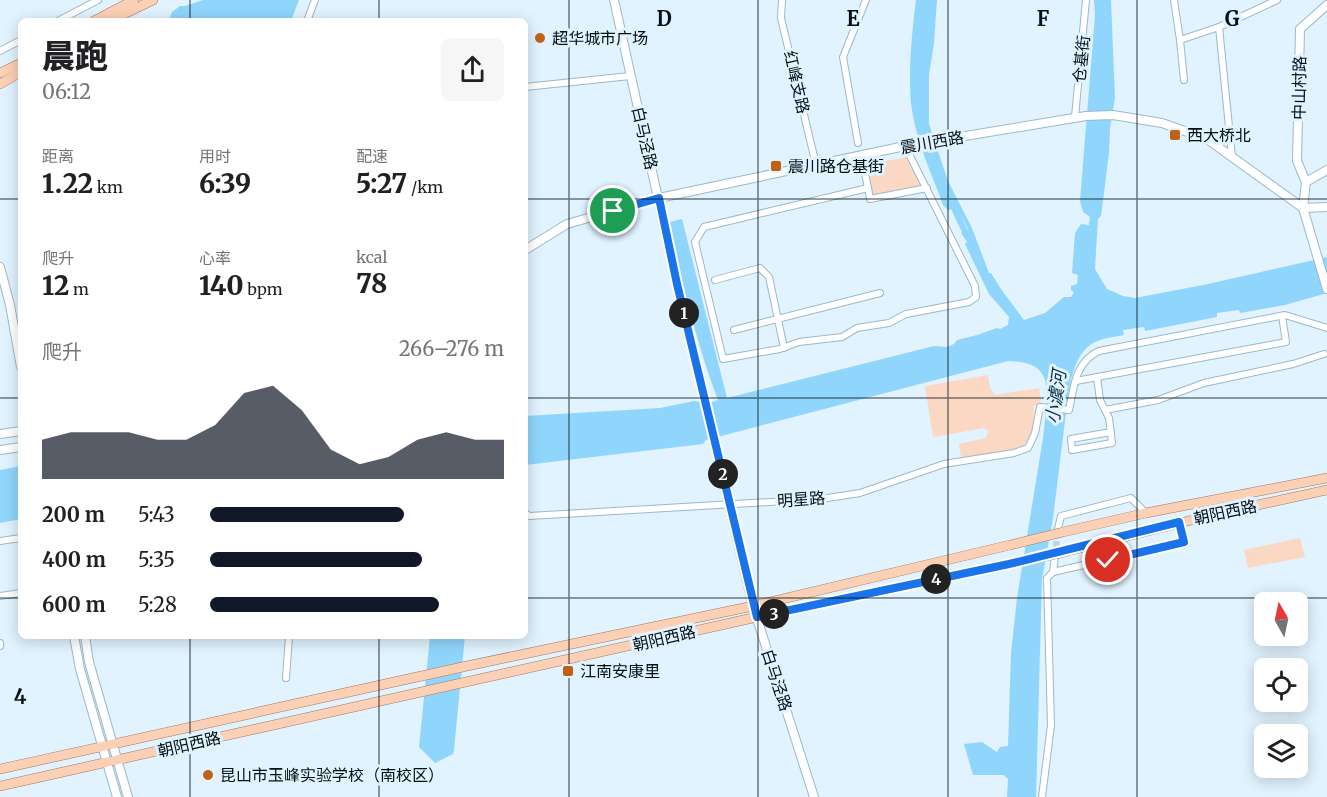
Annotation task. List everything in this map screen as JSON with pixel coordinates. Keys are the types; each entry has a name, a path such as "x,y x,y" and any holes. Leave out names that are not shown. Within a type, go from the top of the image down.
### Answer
{"main road":[{"path":"100,18 134,0"},
{"path":"117,18 153,0"},
{"path":"0,73 18,64"},
{"path":"0,84 18,74"},
{"name":"朝阳西路","path":"0,769 467,666 753,606 1060,531 1325,477"},
{"name":"朝阳西路","path":"0,786 757,617 1058,555 1179,522 1327,490"}],"street":[{"path":"64,18 98,0"},
{"path":"308,18 315,0"},
{"name":"白马泾路","path":"614,0 677,284 753,606 814,797"},
{"name":"红峰支路","path":"782,0 781,18 816,165"},
{"path":"858,143 843,57 866,0"},
{"name":"仓基街","path":"1075,117 1086,0"},
{"path":"1174,0 1184,80"},
{"path":"1180,40 1219,27 1276,0"},
{"name":"中山村路","path":"1306,182 1297,161 1300,29 1327,5"},
{"path":"1219,27 1232,158"},
{"path":"0,51 18,42"},
{"path":"528,87 630,76"},
{"name":"震川西路","path":"528,248 567,224 659,198 920,143 1086,116 1113,115 1162,123 1207,139 1303,208"},
{"path":"867,188 704,228 700,232 695,242 723,359 784,348 800,342 843,337 857,328 889,323 906,314 969,302 976,297 975,286 905,146"},
{"path":"861,155 870,199 927,188"},
{"path":"1327,170 1306,182 1303,208 1327,289"},
{"path":"1303,208 1327,207"},
{"path":"0,267 18,350"},
{"path":"715,280 760,268 768,278 784,348"},
{"path":"734,330 880,293"},
{"path":"1282,316 1286,342 1076,381 1078,368 1084,359 1099,351 1282,316 1327,328"},
{"path":"1105,410 1158,400 1204,383 1293,364 1324,354"},
{"path":"1097,376 1100,400 1109,418 1111,432 1112,443 1072,450 1071,440 1111,432"},
{"name":"明星路","path":"528,515 824,499 860,493 944,464 1014,453 1028,448 1033,441 1040,407 1069,410 1076,381"},
{"path":"0,434 18,431"},
{"path":"0,450 18,447"},
{"path":"1060,531 1061,516 1131,498 1146,513"},
{"path":"1053,572 1184,542 1179,522"},
{"path":"0,541 18,538"},
{"path":"1042,797 1051,725 1047,578 1053,572 1058,555"},
{"path":"0,596 18,593"},
{"path":"75,639 80,669 109,745"},
{"path":"85,639 113,761 117,797"},
{"path":"286,678 289,639"},
{"path":"113,761 128,797"}],"shaded area":[{"path":"907,157 922,185 873,195 866,165"},
{"path":"988,375 990,388 995,395 1039,388 1041,403 1034,406 1031,435 1026,443 1014,449 961,457 959,444 986,438 988,431 985,428 933,437 925,386"},
{"path":"1300,538 1305,557 1248,568 1244,550"}],"water":[{"path":"203,0 299,0 292,18 171,18 172,12 180,6"},
{"name":"小澞河","path":"916,0 937,0 929,75 929,124 948,181 972,228 989,273 1024,320 1045,313 1064,297 1071,297 1074,292 1071,286 1077,284 1078,275 1072,273 1075,233 1081,224 1089,225 1090,217 1083,212 1080,201 1095,15 1094,0 1111,0 1115,98 1101,216 1098,219 1095,269 1107,289 1135,298 1327,257 1327,293 1285,305 1240,313 1239,310 1217,313 1217,317 1145,331 1144,327 1123,330 1124,335 1095,342 1088,347 1077,362 1066,407 1046,404 1048,401 1046,382 1034,366 1008,361 706,440 703,444 528,465 528,416 660,408 694,401 709,403 718,400 696,335 666,223 682,219 727,398 934,346 947,347 957,340 1008,325 1009,317 989,294 965,244 967,242 961,233 968,229 956,207 948,210 943,205 924,155 911,103 912,38"},
{"path":"1046,411 1066,413 1053,518 1042,579 1036,797 1007,797 1008,779 1004,775 973,775 964,744 982,742 997,752 1000,747 1008,746 1011,653 1017,598"},
{"path":"18,466 18,520 0,523 0,470"},
{"path":"430,639 465,639 453,754 435,763 419,747"}],"waterway":[{"path":"951,202 967,236"}],"tunnel":[{"path":"1055,556 1058,530"}],"place":[{"name":"超华城市广场","path":"540,38"},
{"name":"西大桥北","path":"1175,135"},
{"name":"震川路仓基街","path":"776,166"},
{"name":"江南安康里","path":"568,671"},
{"name":"昆山市玉峰实验学校（南校区）","path":"208,775"}],"route":[{"path":"613,211 659,198 677,284 757,617 1009,564 1179,522 1184,542 1108,560"}]}
